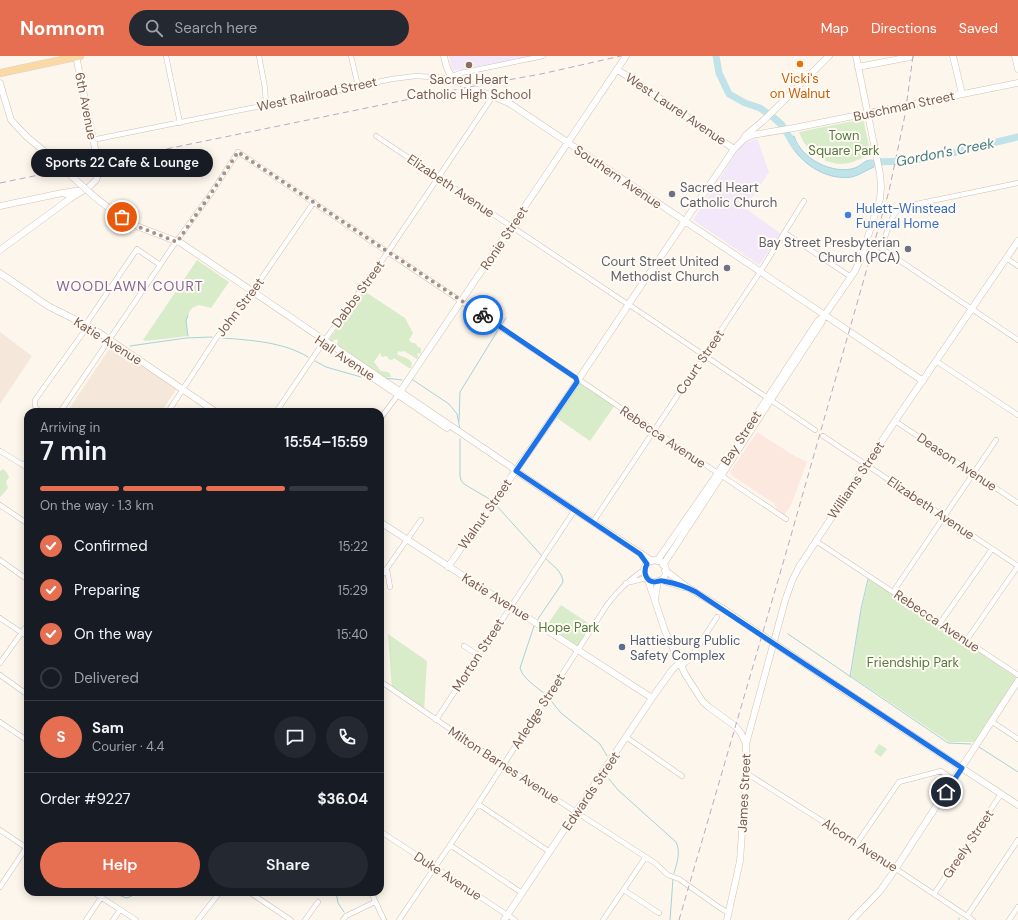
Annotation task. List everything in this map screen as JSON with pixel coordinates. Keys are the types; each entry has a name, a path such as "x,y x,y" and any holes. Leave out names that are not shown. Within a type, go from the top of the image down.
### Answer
{"main road":[{"path":"0,73 77,56"}],"street":[{"name":"6th Avenue","path":"77,56 99,172 96,180 84,191"},
{"path":"166,56 180,123"},
{"path":"259,56 265,88 266,106"},
{"path":"351,56 358,86"},
{"path":"444,56 451,76"},
{"name":"West Railroad Street","path":"92,140 400,78 420,76 444,78 543,56"},
{"name":"Ronie Street","path":"384,414 512,227 626,56"},
{"name":"Walnut Street","path":"448,567 516,471 734,149 746,135 765,120 829,56"},
{"name":"Bay Street","path":"660,581 665,575 664,568 720,475 818,321 824,316 851,277 862,258 879,204 881,187 856,56"},
{"path":"953,56 962,94"},
{"path":"1015,56 1018,68"},
{"path":"858,68 910,57"},
{"name":"West Laurel Avenue","path":"618,70 734,149"},
{"name":"Southern Avenue","path":"451,76 458,82 509,103 824,316 923,381"},
{"name":"Hall Avenue","path":"0,83 11,120 27,137 108,208 139,227 177,242 179,245 251,292 508,469 516,471 574,511 593,522 640,554 650,564"},
{"name":"Buschman Street","path":"743,140 752,136 1018,84"},
{"name":"Dabbs Street","path":"279,408 323,342 439,178 493,96"},
{"path":"762,134 761,128 765,120"},
{"name":"Elizabeth Avenue","path":"376,136 815,430"},
{"name":"Rebecca Avenue","path":"177,242 238,152 786,519"},
{"path":"1018,183 902,207 893,216 882,248 1018,340"},
{"path":"0,206 62,193 84,191"},
{"path":"0,250 71,198 84,191"},
{"path":"62,193 71,198"},
{"name":"Court Street","path":"593,522 760,272 804,201"},
{"name":"John Street","path":"171,408 215,340 251,292 314,202"},
{"path":"785,232 851,277"},
{"name":"Williams Street","path":"746,744 786,595 799,567 895,421 1018,241"},
{"path":"63,408 177,242"},
{"path":"36,408 34,405 35,400 85,330 137,249 160,265"},
{"path":"1006,258 1018,266"},
{"name":"Katie Avenue","path":"0,273 48,306 87,325 210,408"},
{"path":"936,361 1018,415"},
{"name":"Deason Avenue","path":"895,421 1018,503"},
{"name":"Elizabeth Avenue","path":"823,436 1018,566"},
{"path":"893,592 996,440"},
{"path":"0,450 24,466"},
{"name":"Bay Street","path":"650,564 720,475"},
{"path":"0,505 24,521"},
{"name":"Morton Street","path":"436,720 510,605 574,511"},
{"path":"384,573 421,520"},
{"name":"Katie Avenue","path":"384,525 652,698"},
{"name":"Rebecca Avenue","path":"816,541 1018,675"},
{"path":"940,623 992,549"},
{"path":"0,560 24,577"},
{"path":"650,564 664,568 688,587 722,608 1018,806"},
{"name":"James Street","path":"650,564 648,579 652,595 655,599 665,631 680,665 703,702 735,726 741,733 746,744 746,773 740,861 727,920"},
{"name":"Arledge Street","path":"399,920 478,804 615,594 628,580 650,564"},
{"path":"966,641 1018,566"},
{"path":"387,570 390,587"},
{"path":"626,583 648,579 654,582 660,581 688,587"},
{"name":"James Street","path":"655,599 660,581"},
{"name":"Edwards Street","path":"506,918 652,698 672,670 689,660 717,617"},
{"path":"0,618 22,633"},
{"path":"0,663 24,630"},
{"path":"464,646 478,655"},
{"path":"0,675 24,691"},
{"path":"852,920 880,891 1018,682"},
{"name":"Milton Barnes Avenue","path":"384,684 503,765 658,865 668,875 679,879 729,913"},
{"path":"991,721 1018,739"},
{"path":"0,723 24,738"},
{"path":"626,737 682,776"},
{"path":"857,843 899,782 941,771 954,780"},
{"name":"Alcorn Avenue","path":"746,773 857,843 972,920"},
{"name":"Greely Street","path":"934,894 1002,794"},
{"path":"478,804 550,852"},
{"path":"0,830 24,846"},
{"name":"Duke Avenue","path":"384,834 435,867 506,918 515,920"},
{"path":"967,916 1018,840"},
{"path":"450,845 522,893"},
{"path":"0,887 24,852"},
{"path":"603,920 645,858"},
{"path":"624,890 659,913"},
{"path":"198,920 217,896"},
{"path":"255,896 291,920"},
{"path":"372,896 384,920"},
{"path":"86,920 101,897 136,920"},
{"path":"305,920 318,902"},
{"path":"343,920 346,916 375,902"},
{"path":"1009,920 1018,907"},
{"path":"113,920 120,910"}],"shaded area":[{"name":"Sacred Heart Catholic High School","path":"449,56 530,56 454,71 451,67"},
{"path":"757,138 769,172 745,208 781,234 759,265 693,220 737,151 743,144"},
{"path":"0,332 32,356 0,404"},
{"path":"112,345 177,388 164,408 70,408"},
{"path":"757,432 798,458 807,462 791,505 784,516 777,511 775,504 731,475 730,472"}],"green space":[{"name":"Town Square Park","path":"863,119 871,154 849,163 834,163 815,155 806,145 799,132"},
{"path":"197,260 229,282 211,308 199,305 192,308 188,315 187,321 188,336 146,341 143,340"},
{"path":"364,291 405,318 413,333 409,340 421,348 421,354 417,354 419,358 417,359 404,351 398,351 397,354 407,358 412,363 411,368 394,358 392,360 385,356 382,357 380,353 374,362 381,371 388,372 391,377 381,377 341,350 340,347 336,346 338,341 337,339 330,342 329,340"},
{"path":"579,382 615,405 590,441 554,416"},
{"path":"3,469 9,477 6,482 8,488 0,497 0,471"},
{"name":"Friendship Park","path":"869,578 1017,678 975,742 949,742 851,676 860,616"},
{"name":"Hope Park","path":"561,605 594,627 578,650 545,628"},
{"path":"388,634 427,661 424,712 392,690"},
{"path":"879,744 887,749 881,757 874,752"}],"water":[{"path":"794,136 803,152 819,163 828,167 846,170 855,168 869,160 872,160 874,167 852,177 832,176 822,173 805,162 798,155 787,138"}],"waterway":[{"name":"Gordon's Creek","path":"716,56 719,73 729,94 745,103 760,108 774,118 782,125 795,146"},
{"name":"Gordon's Creek","path":"865,166 876,163 906,162 924,159 1018,137"},
{"path":"188,315 186,321 188,336"},
{"path":"502,324 506,318"},
{"path":"459,421 460,392 498,330"},
{"path":"130,346 186,338 212,337"},
{"path":"222,338 278,345 299,352 308,357"},
{"path":"315,361 326,367 361,377"},
{"path":"385,378 402,380"},
{"path":"413,380 449,404 457,414 460,429"},
{"path":"460,439 461,480 464,484 491,500"},
{"path":"495,504 542,556"},
{"path":"538,619 563,582 563,578 559,572 545,558"},
{"path":"850,677 861,609 868,579"},
{"path":"534,626 520,668 524,676 546,695"},
{"path":"788,634 948,743 971,744"},
{"path":"548,697 561,713 600,744 607,756"},
{"path":"979,747 1018,772"},
{"path":"609,779 618,790 676,842 678,854 674,873"},
{"path":"670,920 673,879"},
{"path":"121,896 127,898 131,896"},
{"path":"337,896 338,903 344,912"}],"railway":[{"path":"0,183 469,87 541,74 621,56"},
{"path":"679,920 788,546 889,191 905,115 913,56"}],"way so far":[{"path":"122,217 139,227 177,242 238,152 483,315"}],"place":[{"name":"Vicki's on Walnut","path":"800,64"},
{"name":"Sacred Heart Catholic High School","path":"469,65"},
{"name":"Sacred Heart Catholic Church","path":"672,194"},
{"name":"Hulett-Winstead Funeral Home","path":"848,215"},
{"name":"Sports 22 Cafe & Lounge","path":"122,217"},
{"name":"Bay Street Presbyterian Church (PCA)","path":"908,249"},
{"name":"Court Street United Methodist Church","path":"727,268"},
{"name":"Hattiesburg Public Safety Complex","path":"622,647"}],"district":[{"name":"WOODLAWN COURT","path":"130,286"}],"route":[{"path":"483,315 576,378 577,382 516,471 640,554 647,564 644,571 648,580 654,582 661,580 683,587 688,587 722,608 962,768 946,792"}]}
